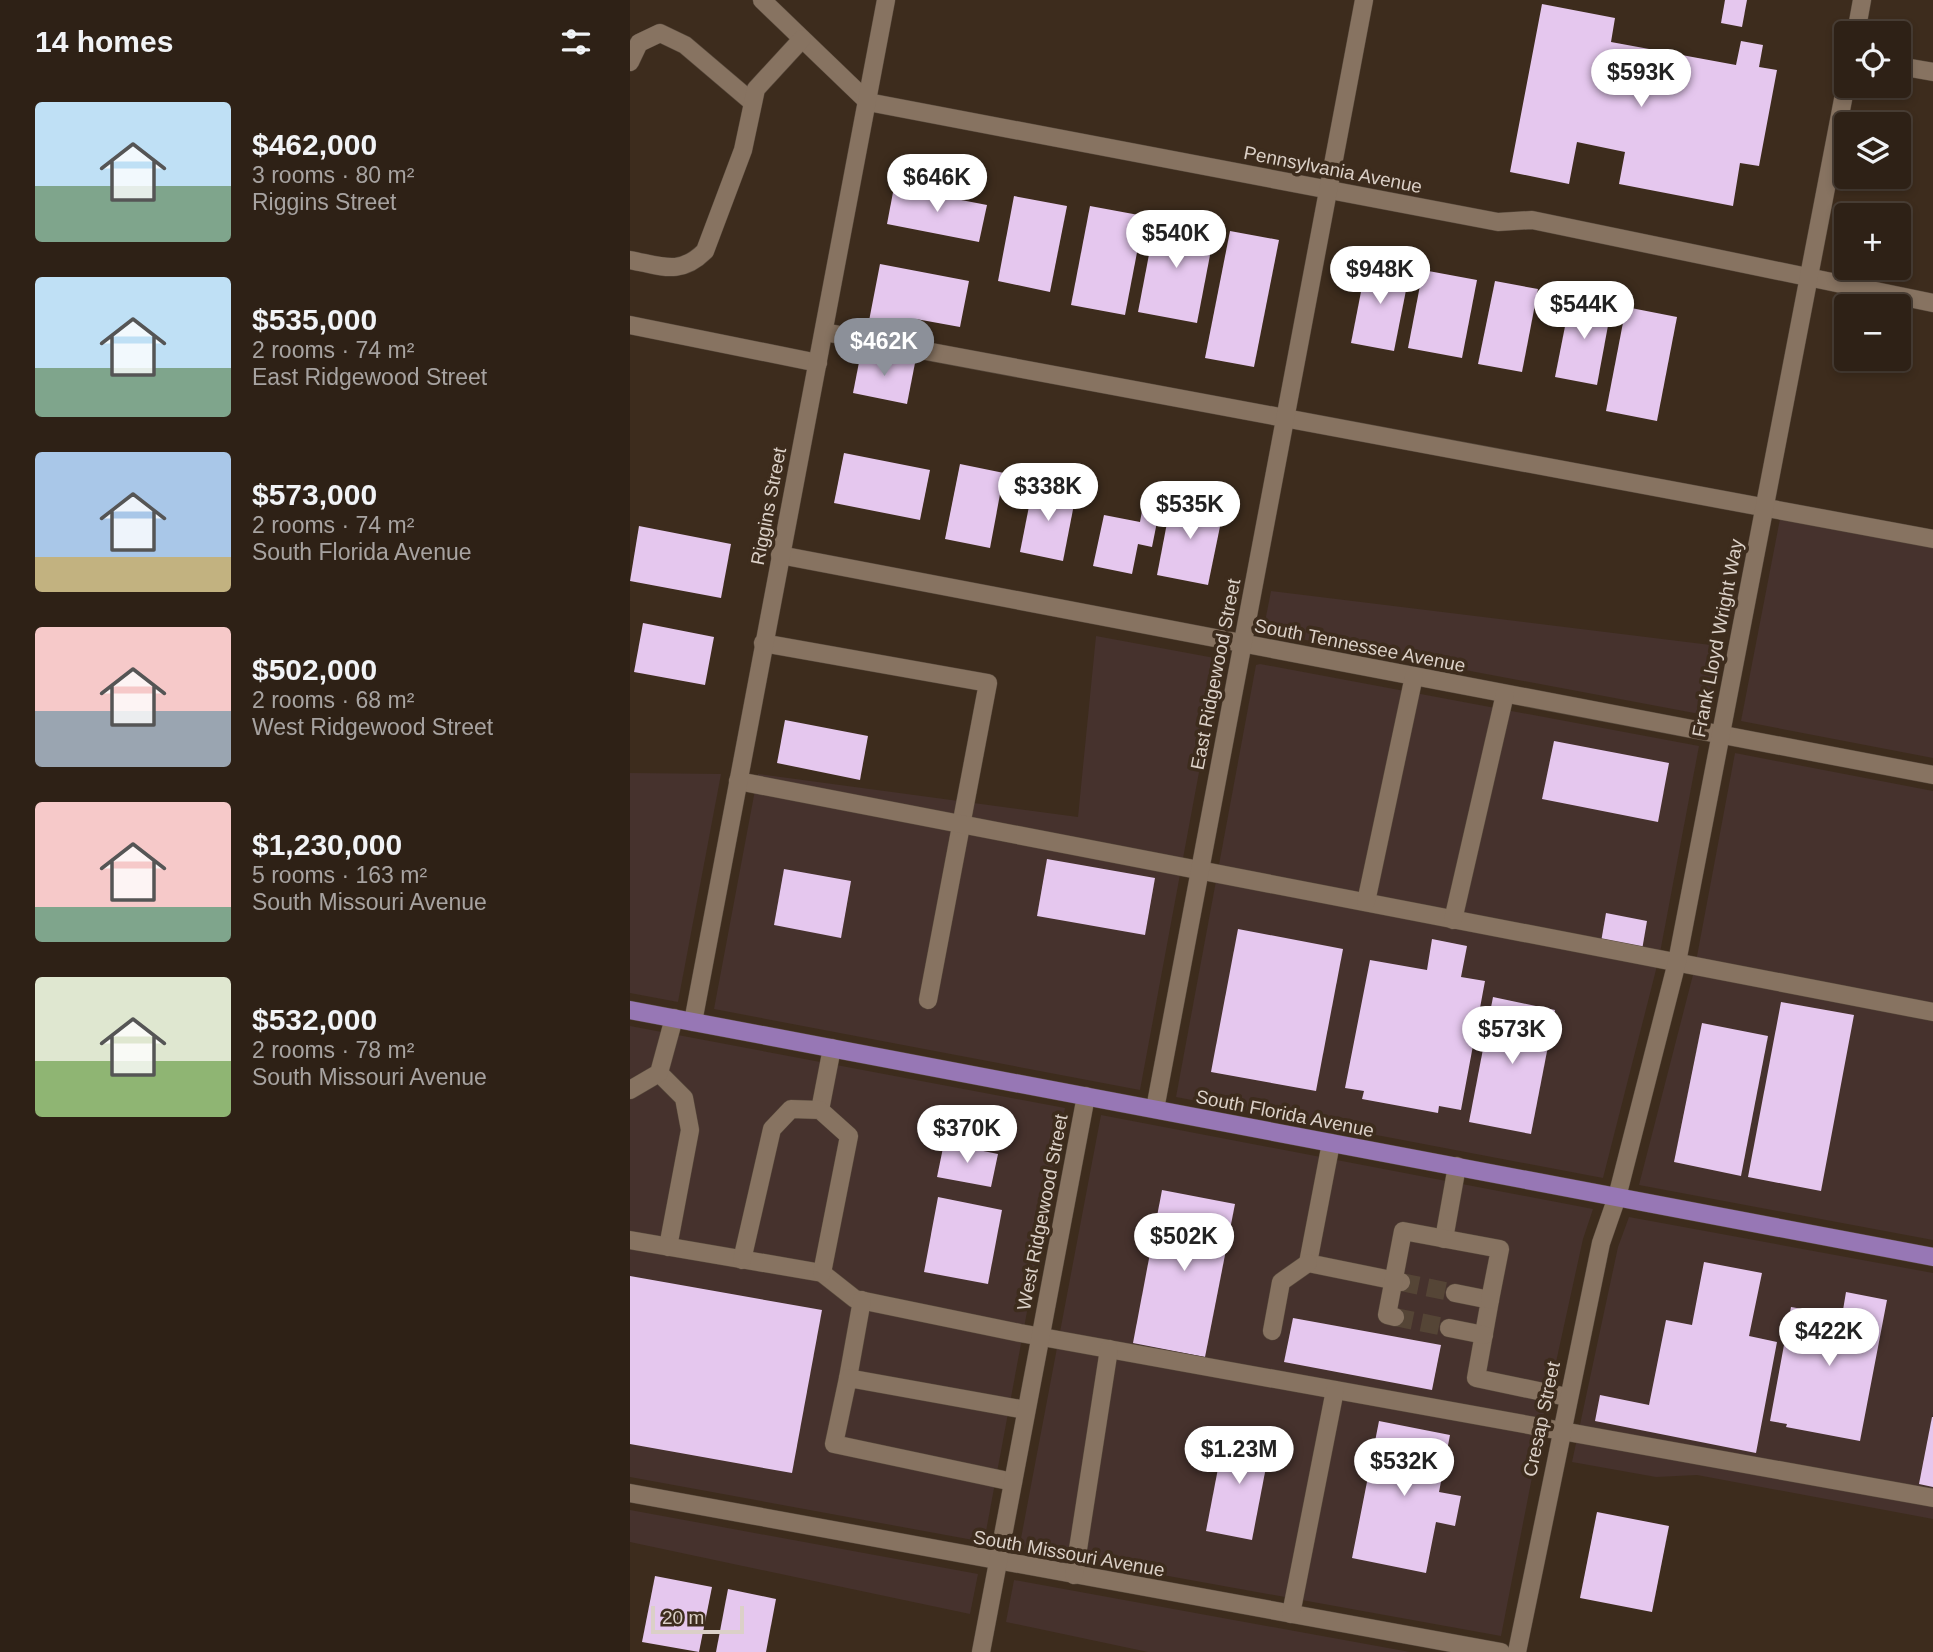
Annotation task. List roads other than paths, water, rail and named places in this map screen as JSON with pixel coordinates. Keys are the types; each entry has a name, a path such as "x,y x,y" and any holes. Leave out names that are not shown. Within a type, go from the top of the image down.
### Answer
{"main road":[{"name":"South Florida Avenue","path":"630,1010 1933,1257"}],"street":[{"path":"762,0 868,102"},
{"name":"Riggins Street","path":"693,1021 887,0"},
{"name":"East Ridgewood Street","path":"1155,1110 1198,869 1364,0"},
{"path":"1858,21 1862,0"},
{"path":"630,62 639,43 660,33 685,45 752,102"},
{"path":"630,260 676,269 694,262 705,251 743,150 756,89 802,38"},
{"path":"1911,68 1933,72"},
{"name":"Frank Lloyd Wright Way","path":"1617,1197 1677,962 1843,98"},
{"name":"Pennsylvania Avenue","path":"868,102 1497,222 1532,220 1933,303"},
{"path":"630,326 818,363"},
{"path":"824,332 1933,539"},
{"name":"South Tennessee Avenue","path":"780,555 1933,775"},
{"path":"763,643 988,683 928,1000"},
{"path":"1366,902 1414,676"},
{"path":"1453,920 1505,694"},
{"path":"738,781 1933,1012"},
{"path":"630,1090 659,1073 674,1018"},
{"path":"820,1110 832,1048"},
{"path":"659,1073 684,1098 690,1130 668,1247"},
{"name":"West Ridgewood Street","path":"999,1561 1086,1096"},
{"path":"742,1260 772,1129 792,1109 820,1110 849,1136 822,1273"},
{"path":"1272,1331 1281,1282 1308,1263 1331,1143"},
{"path":"1444,1238 1457,1166"},
{"name":"Cresap Street","path":"1517,1652 1567,1397 1601,1243 1617,1197"},
{"path":"1395,1317 1387,1315 1397,1281 1403,1231 1500,1250 1476,1378 1567,1397"},
{"path":"630,1240 822,1273 855,1299 1039,1337 1933,1498"},
{"path":"1308,1263 1397,1281"},
{"path":"1455,1293 1490,1300"},
{"path":"862,1300 834,1444 1013,1482"},
{"path":"1449,1328 1484,1335"},
{"path":"1074,1575 1109,1349"},
{"path":"848,1378 1026,1410"},
{"path":"1291,1614 1335,1390"},
{"name":"South Missouri Avenue","path":"630,1493 1501,1652"},
{"path":"981,1652 999,1561"}],"tunnel":[{"path":"1401,1282 1455,1293"},
{"path":"1395,1317 1449,1328"}]}
